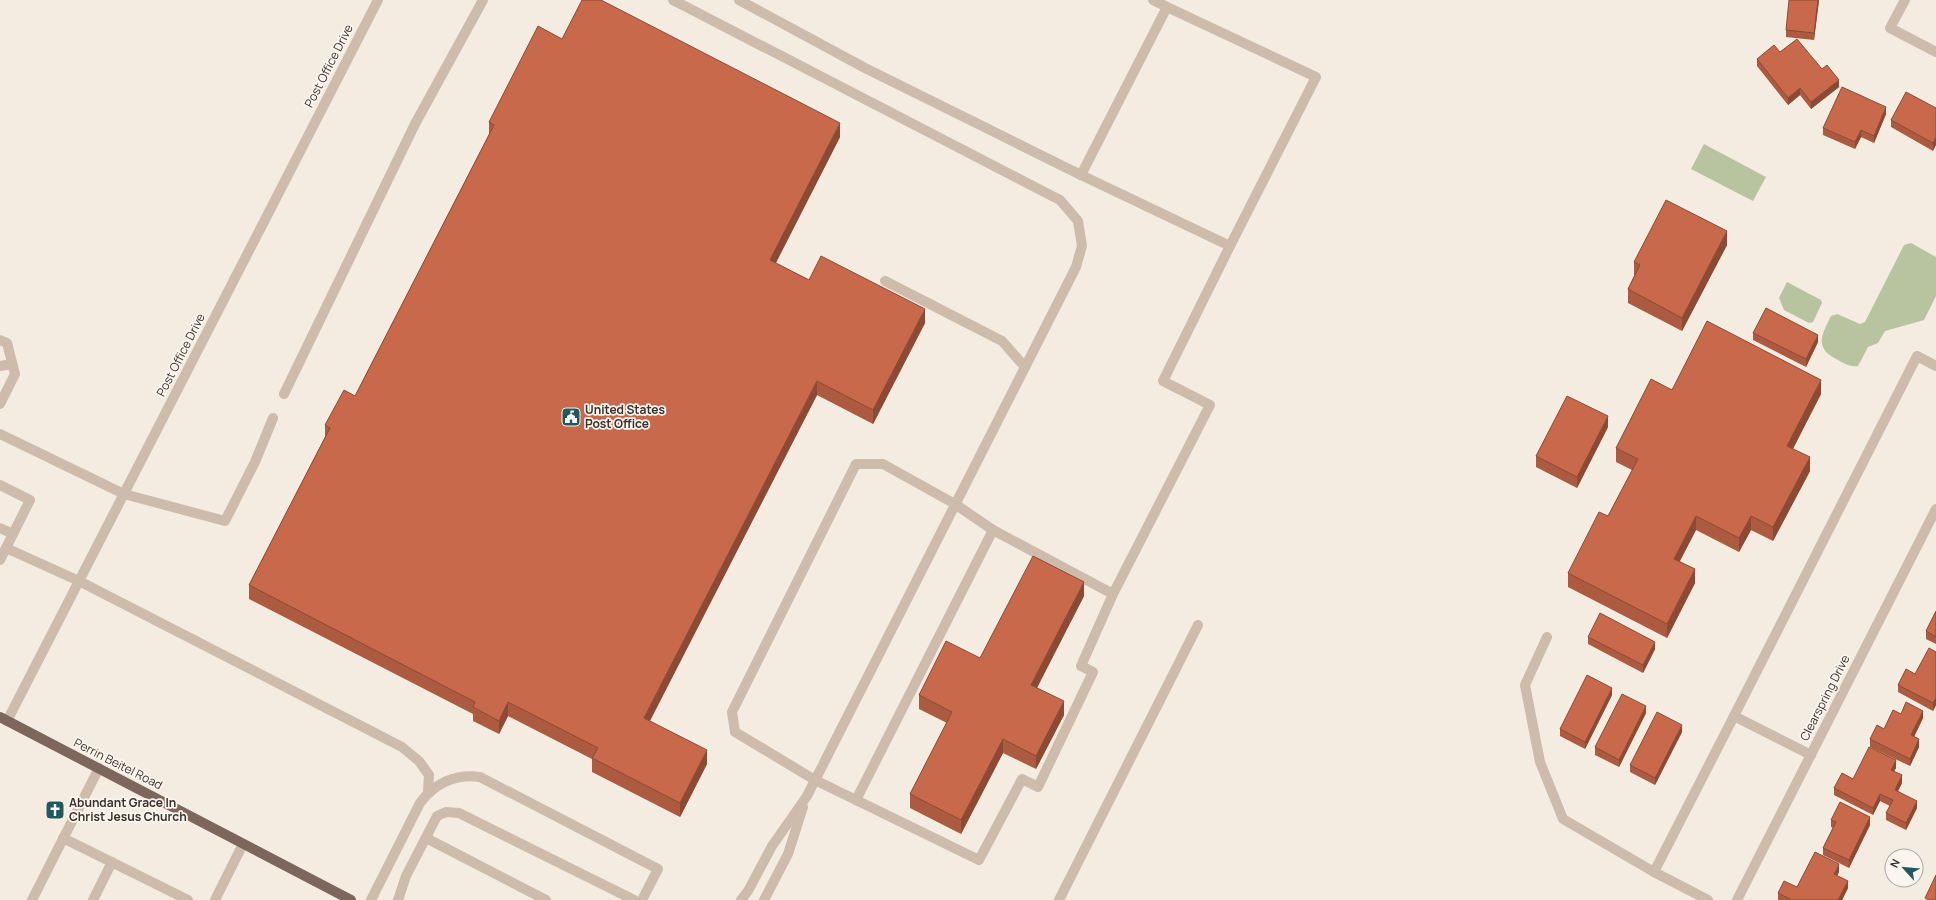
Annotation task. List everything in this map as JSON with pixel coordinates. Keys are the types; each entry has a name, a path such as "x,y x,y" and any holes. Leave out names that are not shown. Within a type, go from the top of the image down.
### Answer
{"main road":[{"name":"Perrin Beitel Road","path":"4,719 351,900"}],"street":[{"name":"Post Office Drive","path":"4,719 79,581 378,0"},
{"path":"284,394 415,124 483,0"},
{"path":"673,0 1060,200 1078,221 1082,246 1076,267 807,796 788,854 764,900"},
{"path":"739,0 865,68 1081,175 1230,246"},
{"path":"1113,594 993,530 955,504 883,464 856,464 732,712 735,732 815,780 979,860 1022,779 1038,787 1093,672 1081,666 1113,594 1210,405 1163,381 1316,77 1153,0"},
{"path":"1905,0 1890,28 1936,52"},
{"path":"1081,175 1167,7"},
{"path":"885,281 1002,341 1025,367"},
{"path":"0,340 7,343 15,374 0,404"},
{"path":"1654,872 1917,356 1936,366"},
{"path":"0,366 12,364"},
{"path":"0,434 124,494 225,521 255,462 273,418"},
{"path":"0,485 30,500 0,560"},
{"name":"Clearspring Drive","path":"1737,900 1936,509"},
{"path":"0,528 13,534"},
{"path":"856,800 993,530"},
{"path":"6,548 79,581 402,747 419,761 429,776 428,791"},
{"path":"1059,900 1198,625"},
{"path":"1547,637 1525,685 1540,762 1563,818 1654,872 1708,900"},
{"path":"1734,716 1810,755"},
{"path":"32,900 99,768"},
{"path":"371,900 420,803 428,791 443,782 470,775 486,781 658,869 642,900"},
{"path":"741,900 748,891 772,846 807,796"},
{"path":"398,900 406,876 426,838 438,816 446,812 459,813 634,900"},
{"path":"63,838 188,900"},
{"path":"426,838 546,900"},
{"path":"215,900 243,844"},
{"path":"93,900 112,862"}],"green space":[{"path":"1704,144 1766,177 1753,201 1691,169"},
{"path":"1911,243 1936,257 1936,296 1924,320 1885,331 1878,343 1868,347 1858,366 1848,365 1830,355 1825,351 1822,336 1831,316 1837,314 1860,324 1865,322 1904,245"},
{"path":"1787,282 1821,300 1822,303 1813,322 1809,323 1784,310 1779,298"}],"building":[{"name":"United States Post Office","path":"582,0 601,0 840,123 770,260 809,280 821,256 925,309 873,410 817,381 644,718 707,750 680,803 592,758 598,748 508,702 499,721 473,707 475,702 249,585 330,428 325,425 344,390 355,396 494,125 489,122 538,26 562,39"},
{"path":"1789,0 1818,0 1814,33 1786,30"},
{"path":"1797,39 1822,69 1827,65 1839,80 1811,102 1800,88 1788,98 1757,59 1774,45 1780,52"},
{"path":"1842,87 1886,107 1874,136 1861,130 1855,142 1823,128"},
{"path":"1906,92 1936,108 1936,137 1933,143 1891,120"},
{"path":"1666,200 1727,231 1682,318 1628,289 1640,265 1634,262"},
{"path":"1766,308 1818,335 1806,359 1753,333"},
{"path":"1707,321 1821,380 1787,446 1810,457 1773,527 1751,516 1739,538 1696,516 1674,559 1695,569 1667,624 1568,573 1599,512 1608,516 1638,459 1616,448 1651,379 1672,390"},
{"path":"1567,396 1608,416 1577,477 1536,456"},
{"path":"1033,556 1084,582 1031,685 1064,701 1036,756 1003,739 961,820 910,794 952,712 919,695 946,641 980,658"},
{"path":"1936,611 1936,637 1926,631"},
{"path":"1600,613 1655,642 1643,665 1588,637"},
{"path":"1929,648 1936,652 1936,698 1933,703 1898,685 1906,669 1915,674"},
{"path":"1587,675 1612,688 1585,742 1560,729"},
{"path":"1622,694 1646,706 1619,760 1595,747"},
{"path":"1906,702 1923,711 1911,735 1919,739 1910,759 1870,739 1877,725 1884,729 1893,710 1901,714"},
{"path":"1657,712 1682,725 1655,778 1630,765"},
{"path":"1869,747 1896,760 1891,770 1902,775 1895,790 1917,801 1906,823 1886,813 1893,800 1880,794 1873,808 1834,788 1842,773 1853,779"},
{"path":"1840,802 1870,817 1849,860 1823,848 1836,822 1831,820"},
{"path":"1815,852 1839,864 1834,874 1848,881 1838,900 1792,900 1778,893 1784,881 1797,887"},
{"path":"1936,875 1936,900 1929,900 1925,898"}],"place":[{"name":"United States Post Office","path":"571,417"},
{"name":"Abundant Grace In Christ Jesus Church","path":"55,810"}]}
